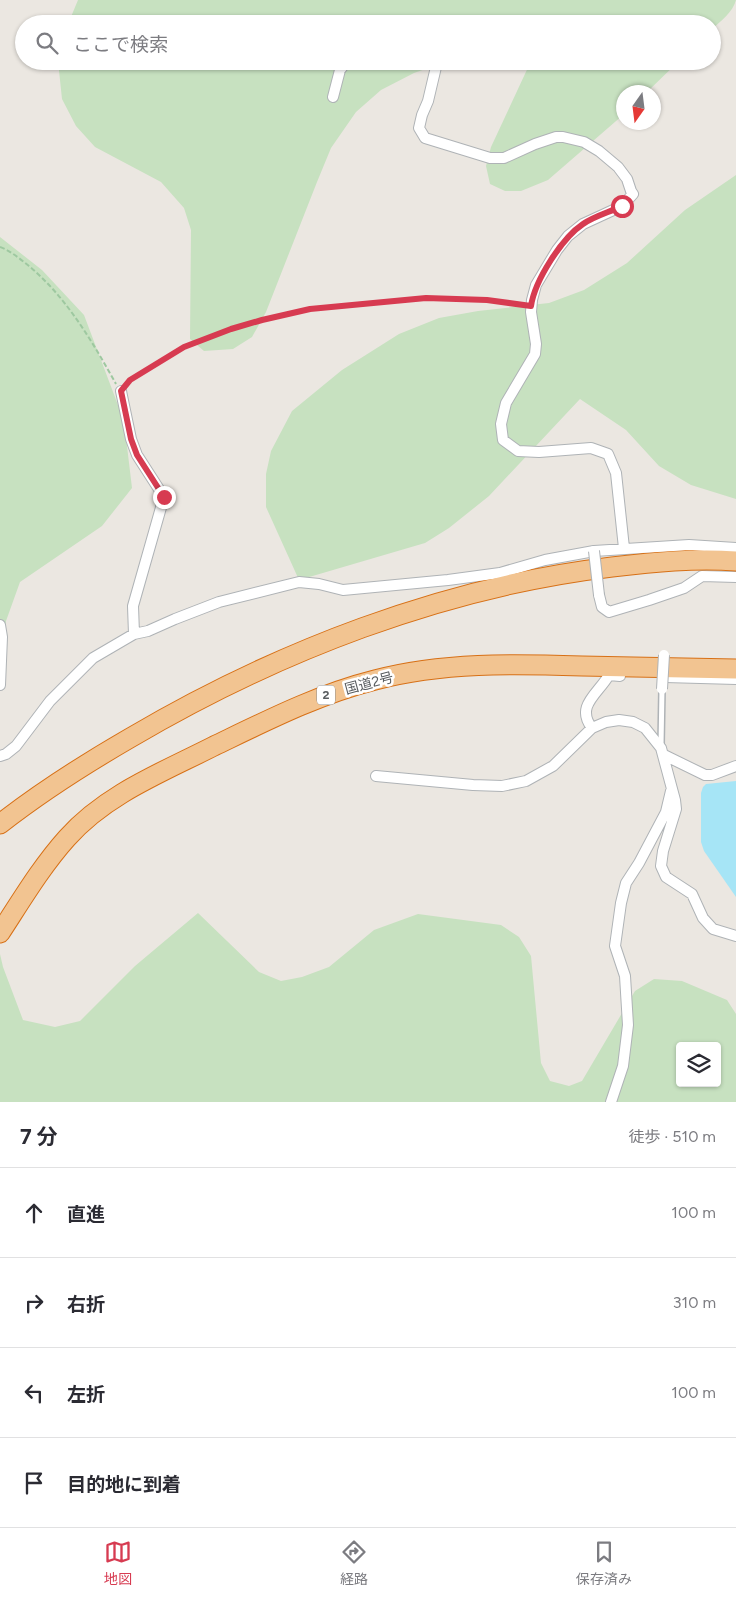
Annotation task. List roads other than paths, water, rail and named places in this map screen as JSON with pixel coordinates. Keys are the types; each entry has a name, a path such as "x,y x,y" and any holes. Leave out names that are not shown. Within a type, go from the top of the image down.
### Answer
{"highway":[{"path":"0,824 25,804 68,776 169,714 279,660 388,619 483,590 584,570 677,560 713,559 736,561"},
{"name":"国道2号","path":"0,933 34,880 68,836 90,816 136,785 253,727 333,693 402,674 459,666 550,665 736,669"}],"street":[{"path":"333,97 340,70"},
{"path":"435,70 419,128 425,138 490,158 504,158 535,144 563,137 584,142 599,151 618,167 627,179 633,194 622,206 583,224 568,236 536,285 531,306 536,344 535,354 506,403 500,424 503,440 518,450 539,452 591,448 608,454 616,473 624,548"},
{"path":"121,391 131,439 137,455 164,497 134,606 134,634"},
{"path":"0,756 16,746 50,701 93,658 134,634 148,632 174,619 219,602 299,582 319,584 343,590 448,580 500,572 545,560 594,551 689,545 736,548"},
{"path":"594,551 599,595 602,607 609,612 684,588 702,576 736,577"},
{"path":"0,624 2,637 0,685"},
{"path":"662,689 664,654"},
{"path":"592,728 586,721 587,706 591,698 609,676 736,679"},
{"path":"376,776 502,786 526,781 553,766 592,728 606,722 619,720 633,722 645,728 662,752 676,809 663,851 661,866 666,877 692,894 703,918 713,929 736,936"},
{"path":"662,752 705,775 712,775 736,766"},
{"path":"611,1102 623,1066 628,1025 625,976 615,946 620,903 626,883 639,863 666,812 671,790"}],"lane":[{"path":"662,689 662,752"}],"water":[{"path":"736,781 736,897 704,851 701,842 701,793 706,784"}]}
